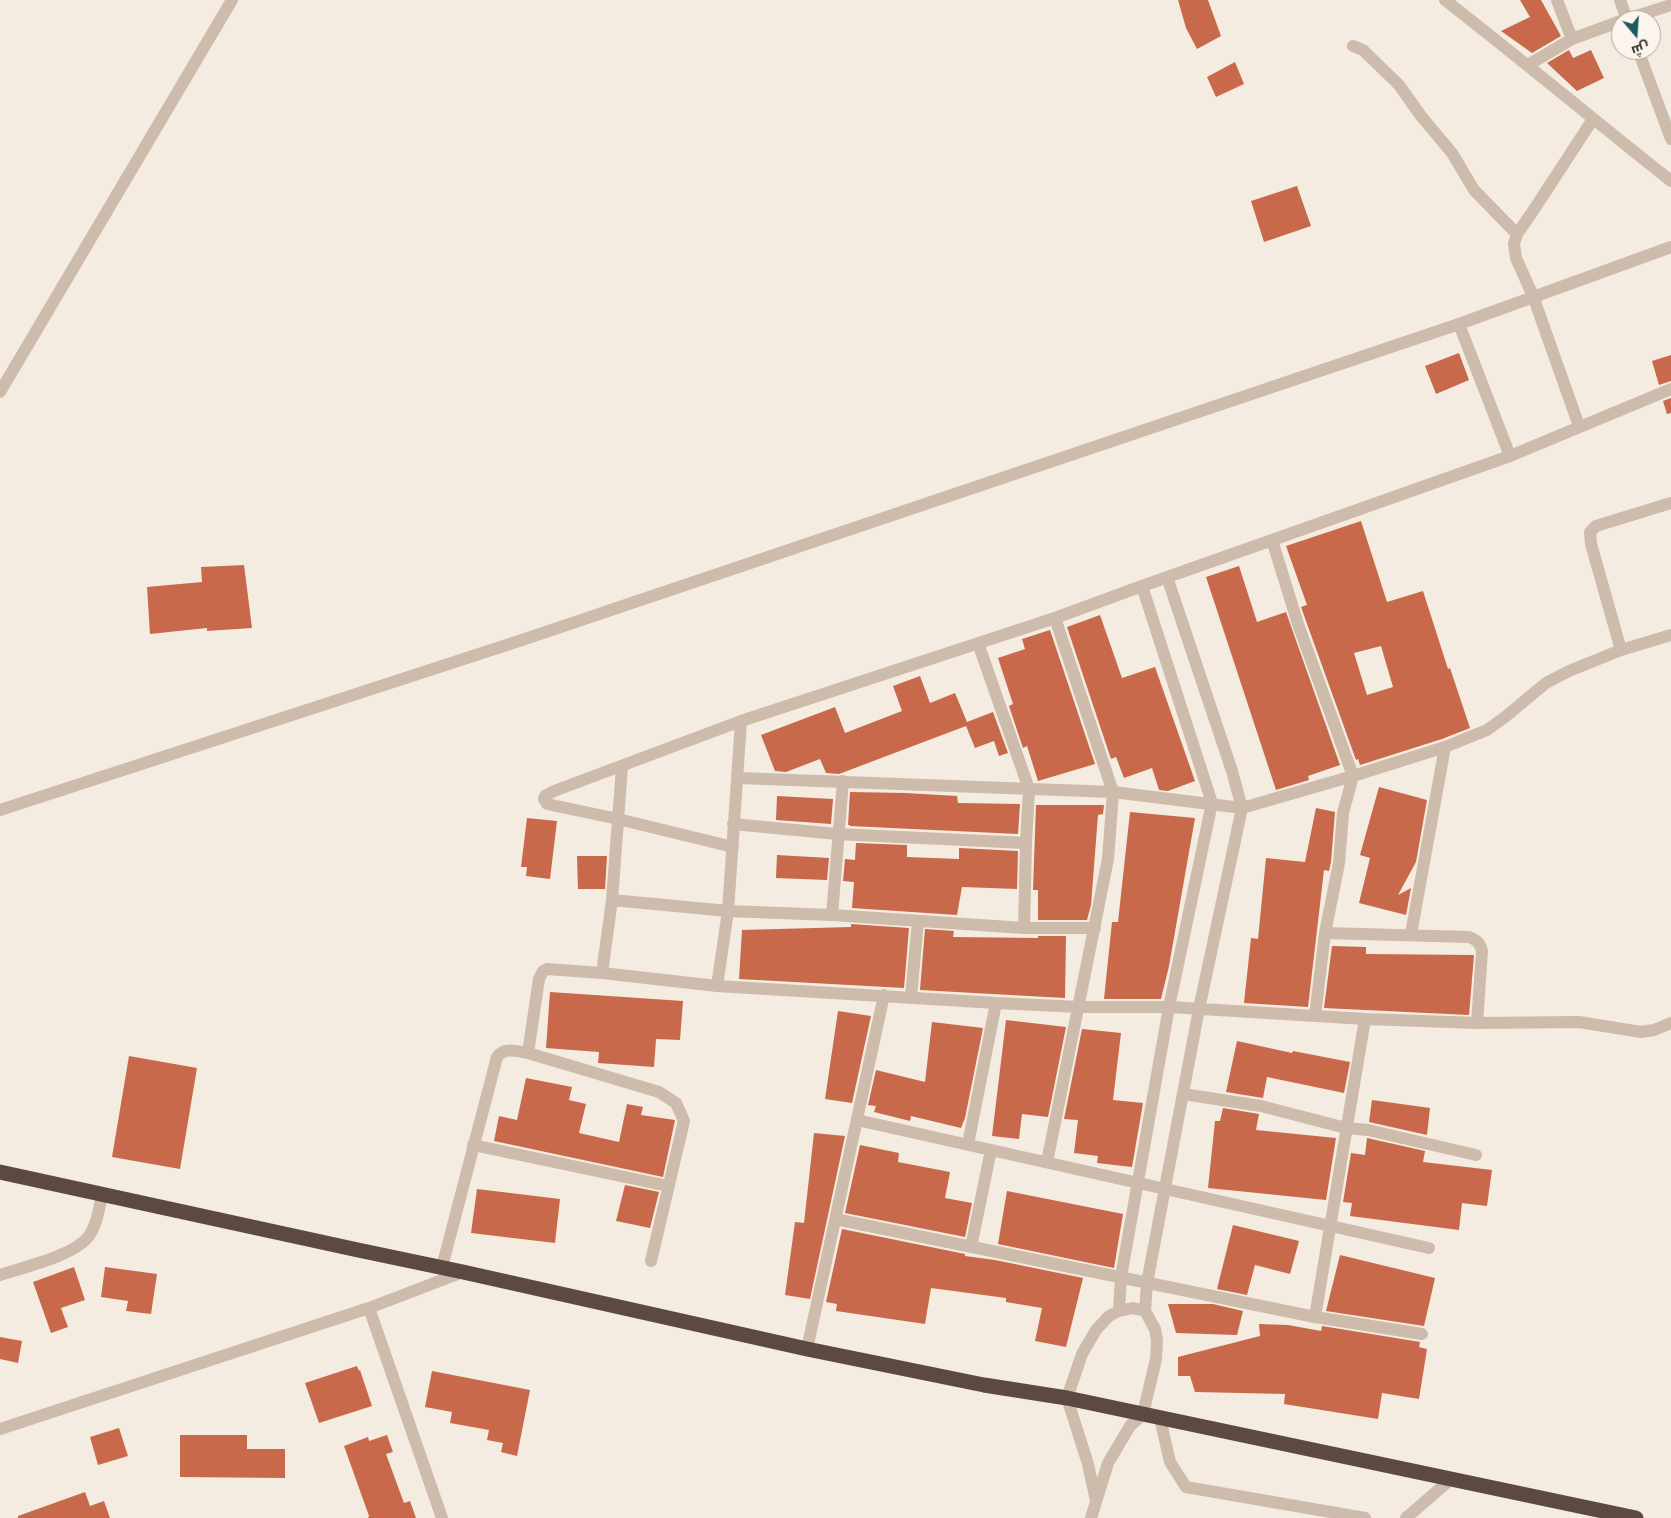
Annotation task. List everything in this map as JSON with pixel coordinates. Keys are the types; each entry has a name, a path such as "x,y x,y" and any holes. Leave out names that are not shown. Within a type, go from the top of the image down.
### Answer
{"highway":[{"path":"0,1172 442,1267 807,1349 984,1385 1067,1398 1636,1518"}],"street":[{"path":"0,392 232,0"},
{"path":"1445,0 1671,181"},
{"path":"1556,0 1572,39"},
{"path":"1656,10 1671,5"},
{"path":"1528,65 1572,39 1611,25"},
{"path":"1353,46 1363,50 1399,85 1421,116 1452,153 1474,190 1517,234"},
{"path":"1642,60 1671,139"},
{"path":"1579,426 1533,296 1516,258 1514,244 1517,234 1593,119"},
{"path":"0,810 522,640 1459,324 1671,247"},
{"path":"1459,324 1510,456"},
{"path":"733,847 547,804 544,800 545,796 741,721 1055,618 1510,456 1671,389"},
{"path":"1621,650 1591,544 1590,532 1596,526 1671,503"},
{"path":"1272,540 1298,624 1353,776 1343,813 1339,863 1325,933 1315,1016"},
{"path":"1091,1518 1108,1463 1130,1426 1143,1414 1155,1364 1157,1340 1155,1329 1145,1311 1146,1282 1199,1009 1242,808 1229,762 1167,577"},
{"path":"1119,1311 1121,1277 1169,1007 1212,803 1142,586"},
{"path":"1047,1162 1108,860 1113,792 1055,618"},
{"path":"738,778 1113,792 1242,808 1445,747 1487,730 1546,682 1568,670 1621,650 1671,635"},
{"path":"978,643 1029,789 1024,928"},
{"path":"717,986 728,911 741,721"},
{"path":"1411,934 1445,747"},
{"path":"602,973 612,900 622,767"},
{"path":"832,915 842,781"},
{"path":"733,824 837,834 1026,843"},
{"path":"612,900 728,911 832,915 1024,928 1095,928"},
{"path":"911,996 918,920"},
{"path":"1325,933 1411,934 1469,937 1477,940 1481,945 1482,951 1477,1023"},
{"path":"528,1054 539,979 543,971 554,969 717,986 911,996 996,1003 1079,1007 1169,1007 1365,1019 1477,1023 1579,1022 1641,1032 1654,1030 1671,1023"},
{"path":"807,1349 884,996"},
{"path":"968,1144 996,1003"},
{"path":"1315,1317 1365,1019"},
{"path":"442,1267 496,1057 501,1052 512,1050 659,1092 676,1103 684,1121 651,1260"},
{"path":"1183,1094 1261,1106 1346,1128 1368,1130 1476,1155"},
{"path":"857,1120 1429,1248"},
{"path":"473,1144 668,1186"},
{"path":"971,1247 991,1150"},
{"path":"0,1275 70,1252 88,1236 97,1219 102,1195"},
{"path":"835,1219 1315,1317 1422,1334"},
{"path":"0,1429 369,1308 463,1272"},
{"path":"369,1308 442,1518"},
{"path":"1096,1501 1088,1464 1067,1398 1082,1354 1096,1330 1109,1316 1119,1311 1133,1308 1145,1311"},
{"path":"1160,1418 1170,1462 1186,1488 1361,1518"},
{"path":"1406,1518 1451,1479"}],"building":[{"path":"1178,0 1208,0 1221,36 1197,49 1186,28"},
{"path":"1520,0 1541,0 1561,36 1532,53 1501,31 1530,17"},
{"path":"1569,50 1573,58 1591,50 1604,78 1577,91 1547,63"},
{"path":"1235,62 1244,84 1216,97 1207,77"},
{"path":"1297,186 1311,226 1264,242 1251,201"},
{"path":"1459,353 1469,380 1436,394 1425,366"},
{"path":"1671,355 1671,381 1659,385 1652,361"},
{"path":"1671,398 1671,413 1667,414 1663,401"},
{"path":"1361,521 1387,602 1423,591 1448,669 1450,668 1470,728 1360,765 1358,759 1356,760 1301,607 1307,605 1286,546","holes":["1381,646 1393,687 1367,695 1354,653"]},
{"path":"244,565 252,628 207,631 207,628 150,634 147,587 202,582 201,567"},
{"path":"1239,566 1257,622 1286,612 1340,765 1308,776 1309,780 1276,790 1206,577"},
{"path":"1100,615 1122,678 1155,667 1195,781 1168,791 1159,790 1152,768 1124,778 1116,757 1111,759 1067,627"},
{"path":"1050,630 1095,764 1038,781 1027,746 1023,748 1009,706 1013,704 998,658 1025,649 1022,639"},
{"path":"920,676 930,703 955,693 967,722 993,712 1008,753 999,756 994,741 975,748 966,726 839,774 826,773 820,759 786,772 775,771 761,735 835,707 845,733 902,711 893,686"},
{"path":"1379,787 1427,800 1416,862 1398,895 1411,888 1406,915 1359,903 1370,858 1360,855"},
{"path":"850,792 957,796 958,803 1020,804 1018,834 850,826 848,825"},
{"path":"777,796 833,799 831,824 776,820"},
{"path":"1036,805 1104,805 1103,814 1098,815 1091,905 1087,920 1038,920 1038,890 1033,890"},
{"path":"1316,808 1335,812 1331,862 1329,871 1324,870 1308,1007 1244,1003 1251,938 1258,939 1266,858 1305,862"},
{"path":"1130,812 1195,818 1169,966 1161,999 1104,999 1112,922 1118,922"},
{"path":"527,818 557,821 550,879 526,876 527,867 521,867"},
{"path":"856,843 907,845 907,857 959,859 959,848 1018,851 1017,889 962,887 957,915 852,908 854,882 843,881 845,859 855,860"},
{"path":"777,855 829,858 827,880 776,878"},
{"path":"577,856 607,856 605,889 578,889"},
{"path":"851,924 909,928 904,988 739,979 742,930 851,927"},
{"path":"925,929 954,931 953,937 1038,938 1038,936 1066,936 1065,998 920,990"},
{"path":"1332,946 1366,947 1366,954 1474,955 1469,1015 1324,1008"},
{"path":"550,992 683,1001 680,1040 656,1039 654,1067 598,1063 599,1052 546,1048"},
{"path":"838,1011 871,1016 852,1103 825,1099"},
{"path":"1006,1020 1066,1027 1048,1117 1022,1114 1019,1139 992,1136"},
{"path":"932,1022 983,1028 965,1118 961,1128 911,1116 910,1121 874,1112 876,1106 868,1105 876,1070 925,1082"},
{"path":"1082,1029 1121,1033 1113,1100 1143,1103 1132,1167 1097,1163 1098,1156 1074,1153 1078,1120 1064,1119"},
{"path":"1237,1041 1292,1053 1293,1051 1350,1062 1344,1093 1267,1077 1263,1098 1226,1092"},
{"path":"129,1056 197,1068 180,1169 112,1157"},
{"path":"526,1078 572,1087 569,1100 586,1104 579,1133 619,1142 627,1104 643,1107 641,1115 675,1120 663,1177 494,1141 499,1116 517,1120"},
{"path":"1372,1100 1430,1108 1427,1135 1369,1122"},
{"path":"1223,1108 1259,1114 1256,1130 1336,1138 1326,1200 1208,1188 1215,1121 1220,1121"},
{"path":"814,1133 845,1136 810,1299 785,1295 795,1222 804,1223"},
{"path":"1367,1138 1425,1151 1423,1162 1492,1170 1487,1206 1462,1203 1459,1230 1350,1216 1352,1203 1343,1202 1351,1153 1365,1155"},
{"path":"860,1145 899,1153 898,1162 950,1172 945,1198 972,1203 965,1237 845,1213"},
{"path":"625,1185 659,1192 650,1228 616,1221"},
{"path":"477,1189 560,1199 555,1243 471,1233"},
{"path":"1007,1191 1123,1214 1114,1268 998,1244"},
{"path":"1233,1225 1299,1241 1290,1274 1255,1265 1247,1295 1217,1289"},
{"path":"842,1229 965,1254 965,1256 995,1260 1083,1278 1066,1347 1035,1341 1042,1308 1006,1302 1006,1298 931,1288 925,1324 836,1311 837,1304 826,1302"},
{"path":"1340,1255 1435,1278 1424,1326 1326,1311"},
{"path":"74,1267 85,1300 61,1308 68,1327 51,1333 33,1282"},
{"path":"105,1267 157,1274 151,1314 126,1311 128,1301 101,1297"},
{"path":"1168,1304 1213,1304 1243,1311 1237,1335 1176,1333"},
{"path":"1259,1324 1288,1325 1321,1331 1322,1326 1420,1342 1419,1347 1427,1349 1419,1399 1382,1393 1378,1419 1284,1404 1285,1394 1195,1392 1190,1376 1178,1376 1178,1357 1260,1336"},
{"path":"0,1337 22,1341 18,1363 0,1359"},
{"path":"357,1366 372,1406 319,1423 305,1383"},
{"path":"432,1371 530,1390 517,1456 501,1452 503,1443 487,1440 489,1430 450,1423 452,1412 425,1407"},
{"path":"119,1428 128,1456 98,1465 90,1437"},
{"path":"180,1435 247,1435 247,1449 285,1449 285,1478 180,1477"},
{"path":"387,1435 393,1452 386,1454 404,1503 410,1501 416,1518 368,1518 369,1516 344,1446 368,1437 369,1441"},
{"path":"85,1492 90,1506 104,1501 110,1518 18,1518 18,1516"}]}
